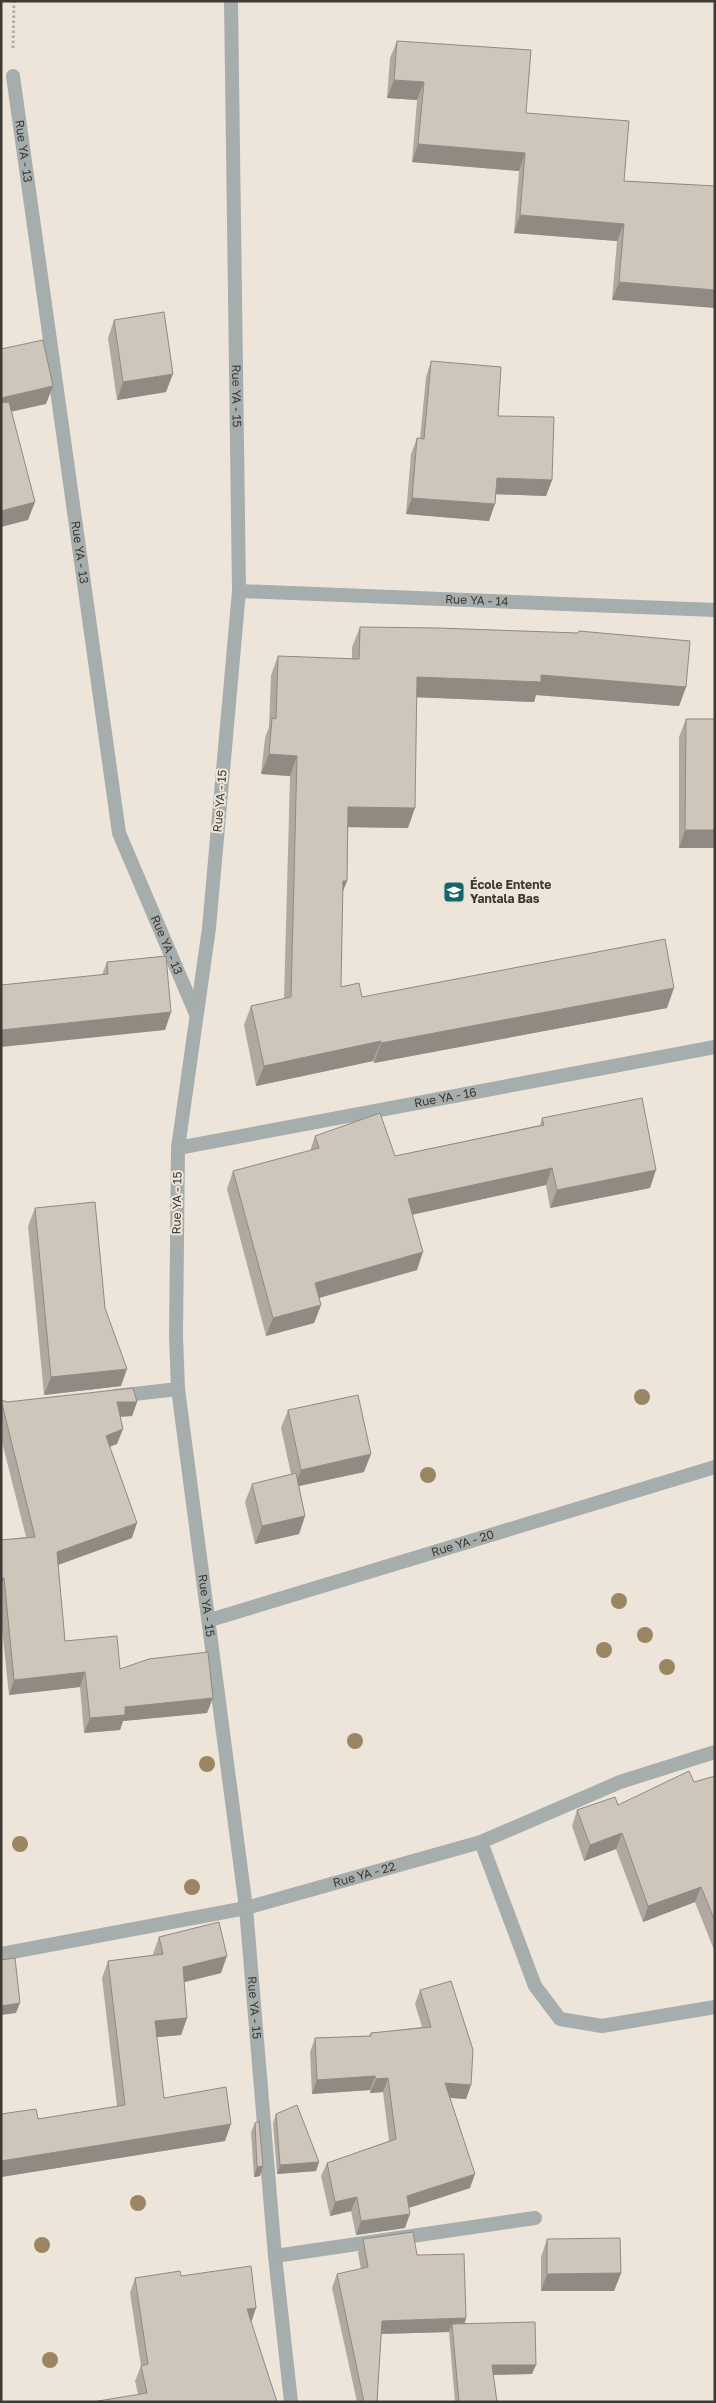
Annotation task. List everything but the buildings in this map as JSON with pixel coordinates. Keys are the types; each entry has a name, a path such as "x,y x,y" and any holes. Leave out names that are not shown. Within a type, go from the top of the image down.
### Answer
{"street":[{"name":"Rue YA - 15","path":"231,1 239,591 209,928 178,1148 176,1336 178,1389 210,1620 246,1908 275,2256 291,2402"},
{"name":"Rue YA - 13","path":"13,76 119,833 196,1014"},
{"name":"Rue YA - 14","path":"239,591 715,610"},
{"name":"Rue YA - 16","path":"178,1148 715,1047"},
{"path":"105,1397 178,1389"},
{"name":"Rue YA - 20","path":"210,1620 715,1466"},
{"name":"Rue YA - 22","path":"1,1954 246,1908 481,1842 620,1782 715,1752"},
{"path":"481,1842 536,1986 560,2019 602,2026 715,2007"},
{"path":"275,2256 535,2218"}],"path":[{"path":"13,76 14,1"}],"place":[{"name":"École Entente Yantala Bas","path":"454,892"}]}
